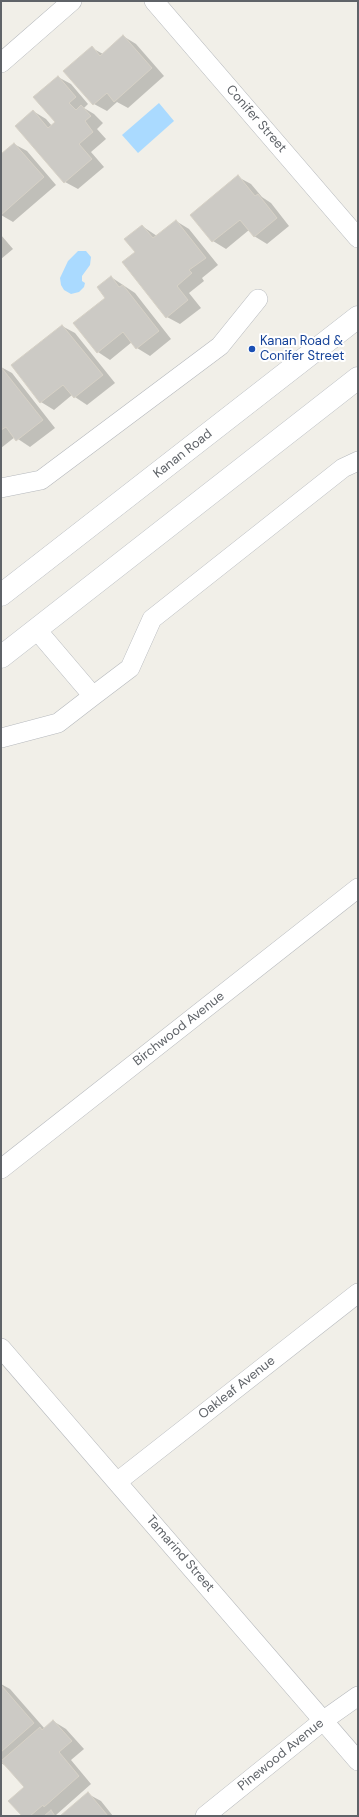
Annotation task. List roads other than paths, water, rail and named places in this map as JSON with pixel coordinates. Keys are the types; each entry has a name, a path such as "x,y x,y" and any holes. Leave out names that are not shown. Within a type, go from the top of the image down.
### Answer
{"main road":[{"name":"Kanan Road","path":"3,589 358,317"},
{"path":"1,657 358,378"}],"street":[{"path":"1,63 72,1"},
{"name":"Conifer Street","path":"154,1 358,238"},
{"path":"1,488 41,480 48,475 220,346 258,299"},
{"path":"1,738 58,723 130,668 152,619 343,468 358,461"},
{"path":"36,629 93,696"},
{"name":"Birchwood Avenue","path":"1,1169 358,888"},
{"name":"Oakleaf Avenue","path":"117,1482 358,1293"},
{"name":"Tamarind Street","path":"1,1348 358,1761"},
{"name":"Pinewood Avenue","path":"205,1816 324,1720 358,1696"}],"water":[{"path":"159,103 174,121 138,153 122,135"},
{"path":"78,251 86,251 91,257 90,265 82,276 82,281 85,283 84,287 79,292 71,294 64,290 61,285 60,278 68,261"}],"place":[{"name":"Kanan Road & Conifer Street","path":"252,349"}]}
